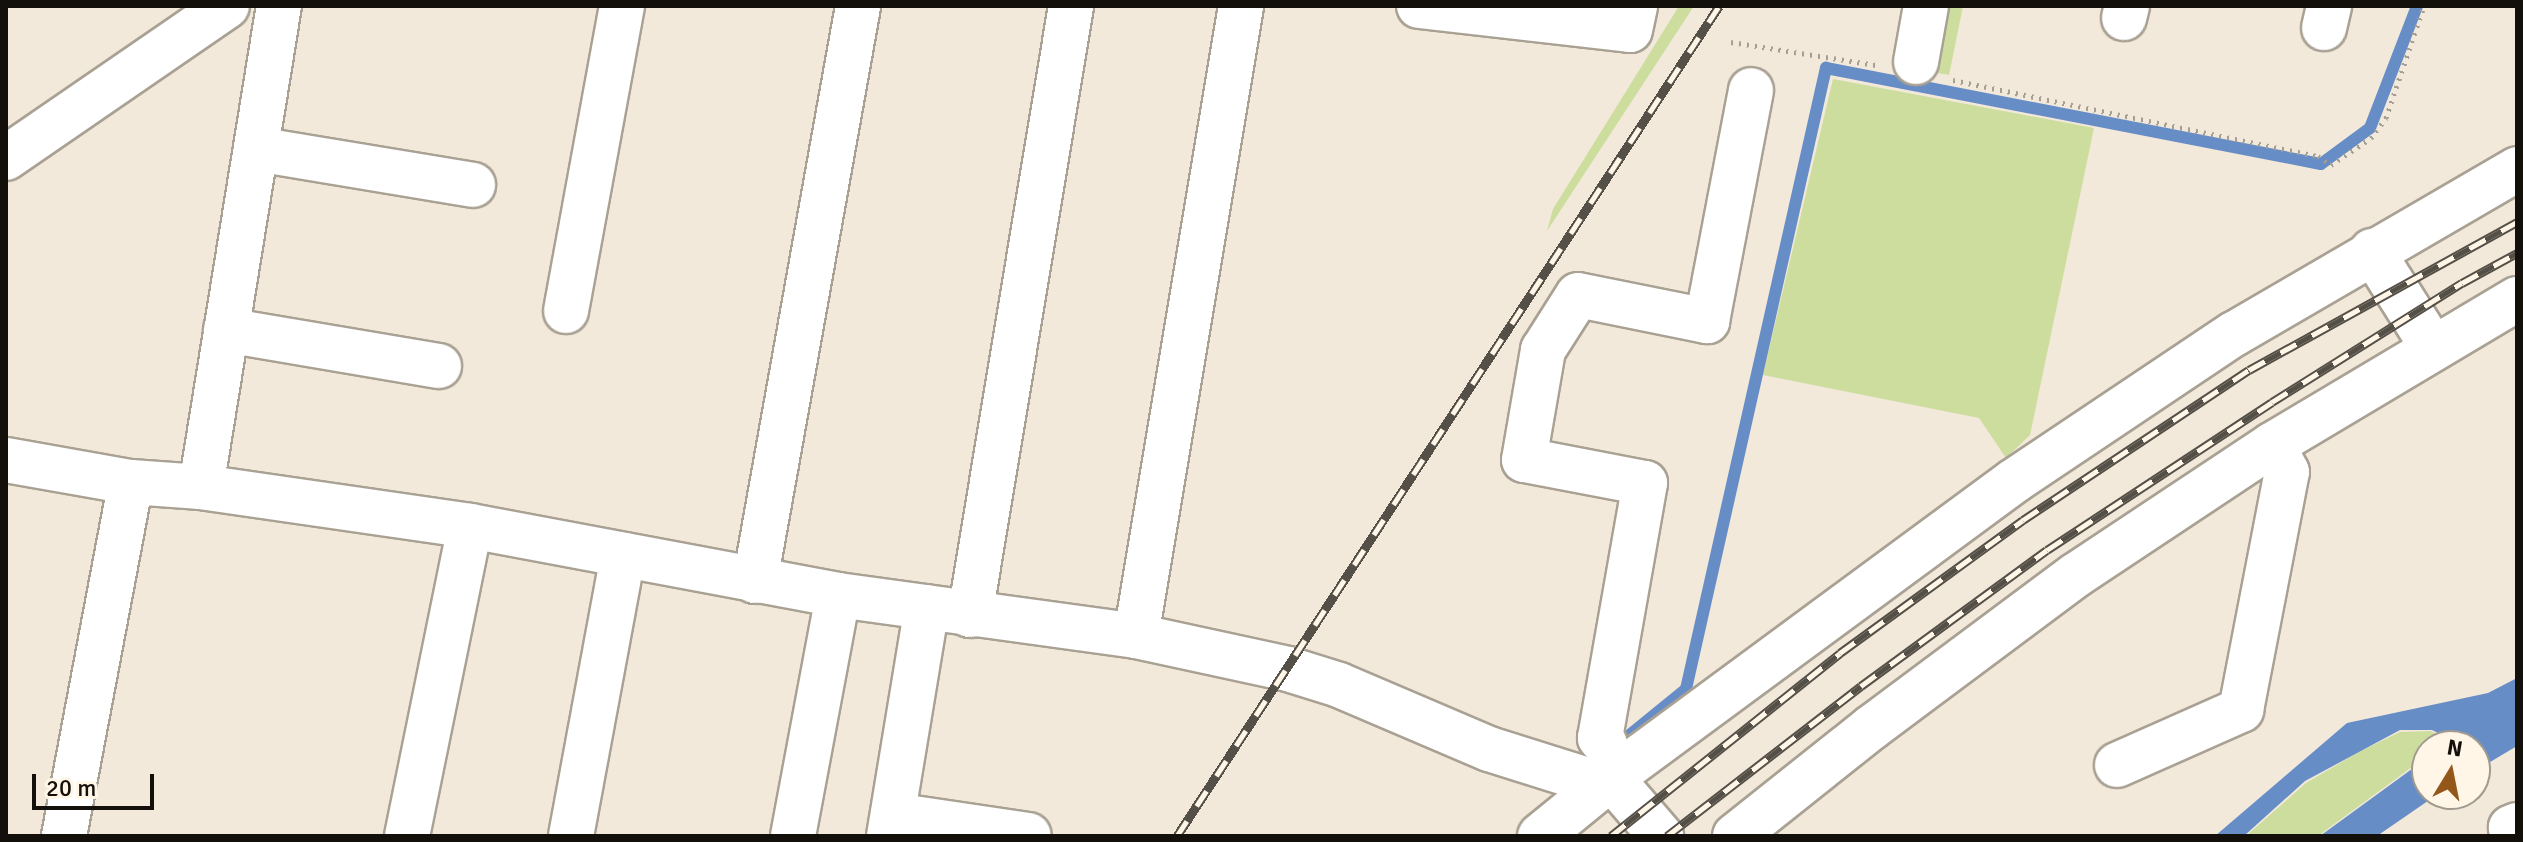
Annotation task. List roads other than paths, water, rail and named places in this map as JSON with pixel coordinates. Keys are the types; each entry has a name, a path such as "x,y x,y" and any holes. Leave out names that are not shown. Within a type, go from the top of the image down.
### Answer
{"street":[{"path":"6,158 227,6"},
{"path":"201,487 279,6"},
{"path":"566,311 622,6"},
{"path":"755,581 858,6"},
{"path":"970,615 1071,6"},
{"path":"1136,636 1241,6"},
{"path":"1419,6 1630,30 1635,6"},
{"path":"1912,68 1926,6"},
{"path":"1661,836 1606,769 1600,738 1645,483 1524,460 1543,350 1578,295 1707,321 1751,90"},
{"path":"256,149 473,185"},
{"path":"1540,836 1606,769 2014,481 2234,334 2517,169"},
{"path":"2372,251 2433,348"},
{"path":"1735,836 1872,727 2076,575 2272,445 2517,299"},
{"path":"226,330 439,366"},
{"path":"2117,765 2241,710 2287,472 2272,445"},
{"path":"6,460 131,482 201,487 621,568 755,581 835,606 925,618 970,615 1136,636 1301,673 1339,685 1489,749 1606,769"},
{"path":"64,836 131,482"},
{"path":"407,836 467,538"},
{"path":"571,836 621,568"},
{"path":"793,836 835,606"},
{"path":"925,618 891,826 1029,835"},
{"path":"2514,836 2511,828 2517,825"}],"water":[{"path":"2517,678 2517,746 2491,761 2491,730 2400,730 2305,781 2244,836 2215,836 2347,723 2488,693"},
{"path":"2411,770 2411,810 2415,810 2377,836 2320,836"}],"waterway":[{"path":"1615,747 1686,689 1826,68 2321,164 2370,128 2417,6"}],"railway":[{"path":"1177,836 1719,6"},
{"path":"1611,836 1840,653 2023,520 2249,370 2517,222"},
{"path":"1667,836 1861,686 2047,550 2272,402 2462,283 2517,253"}]}
